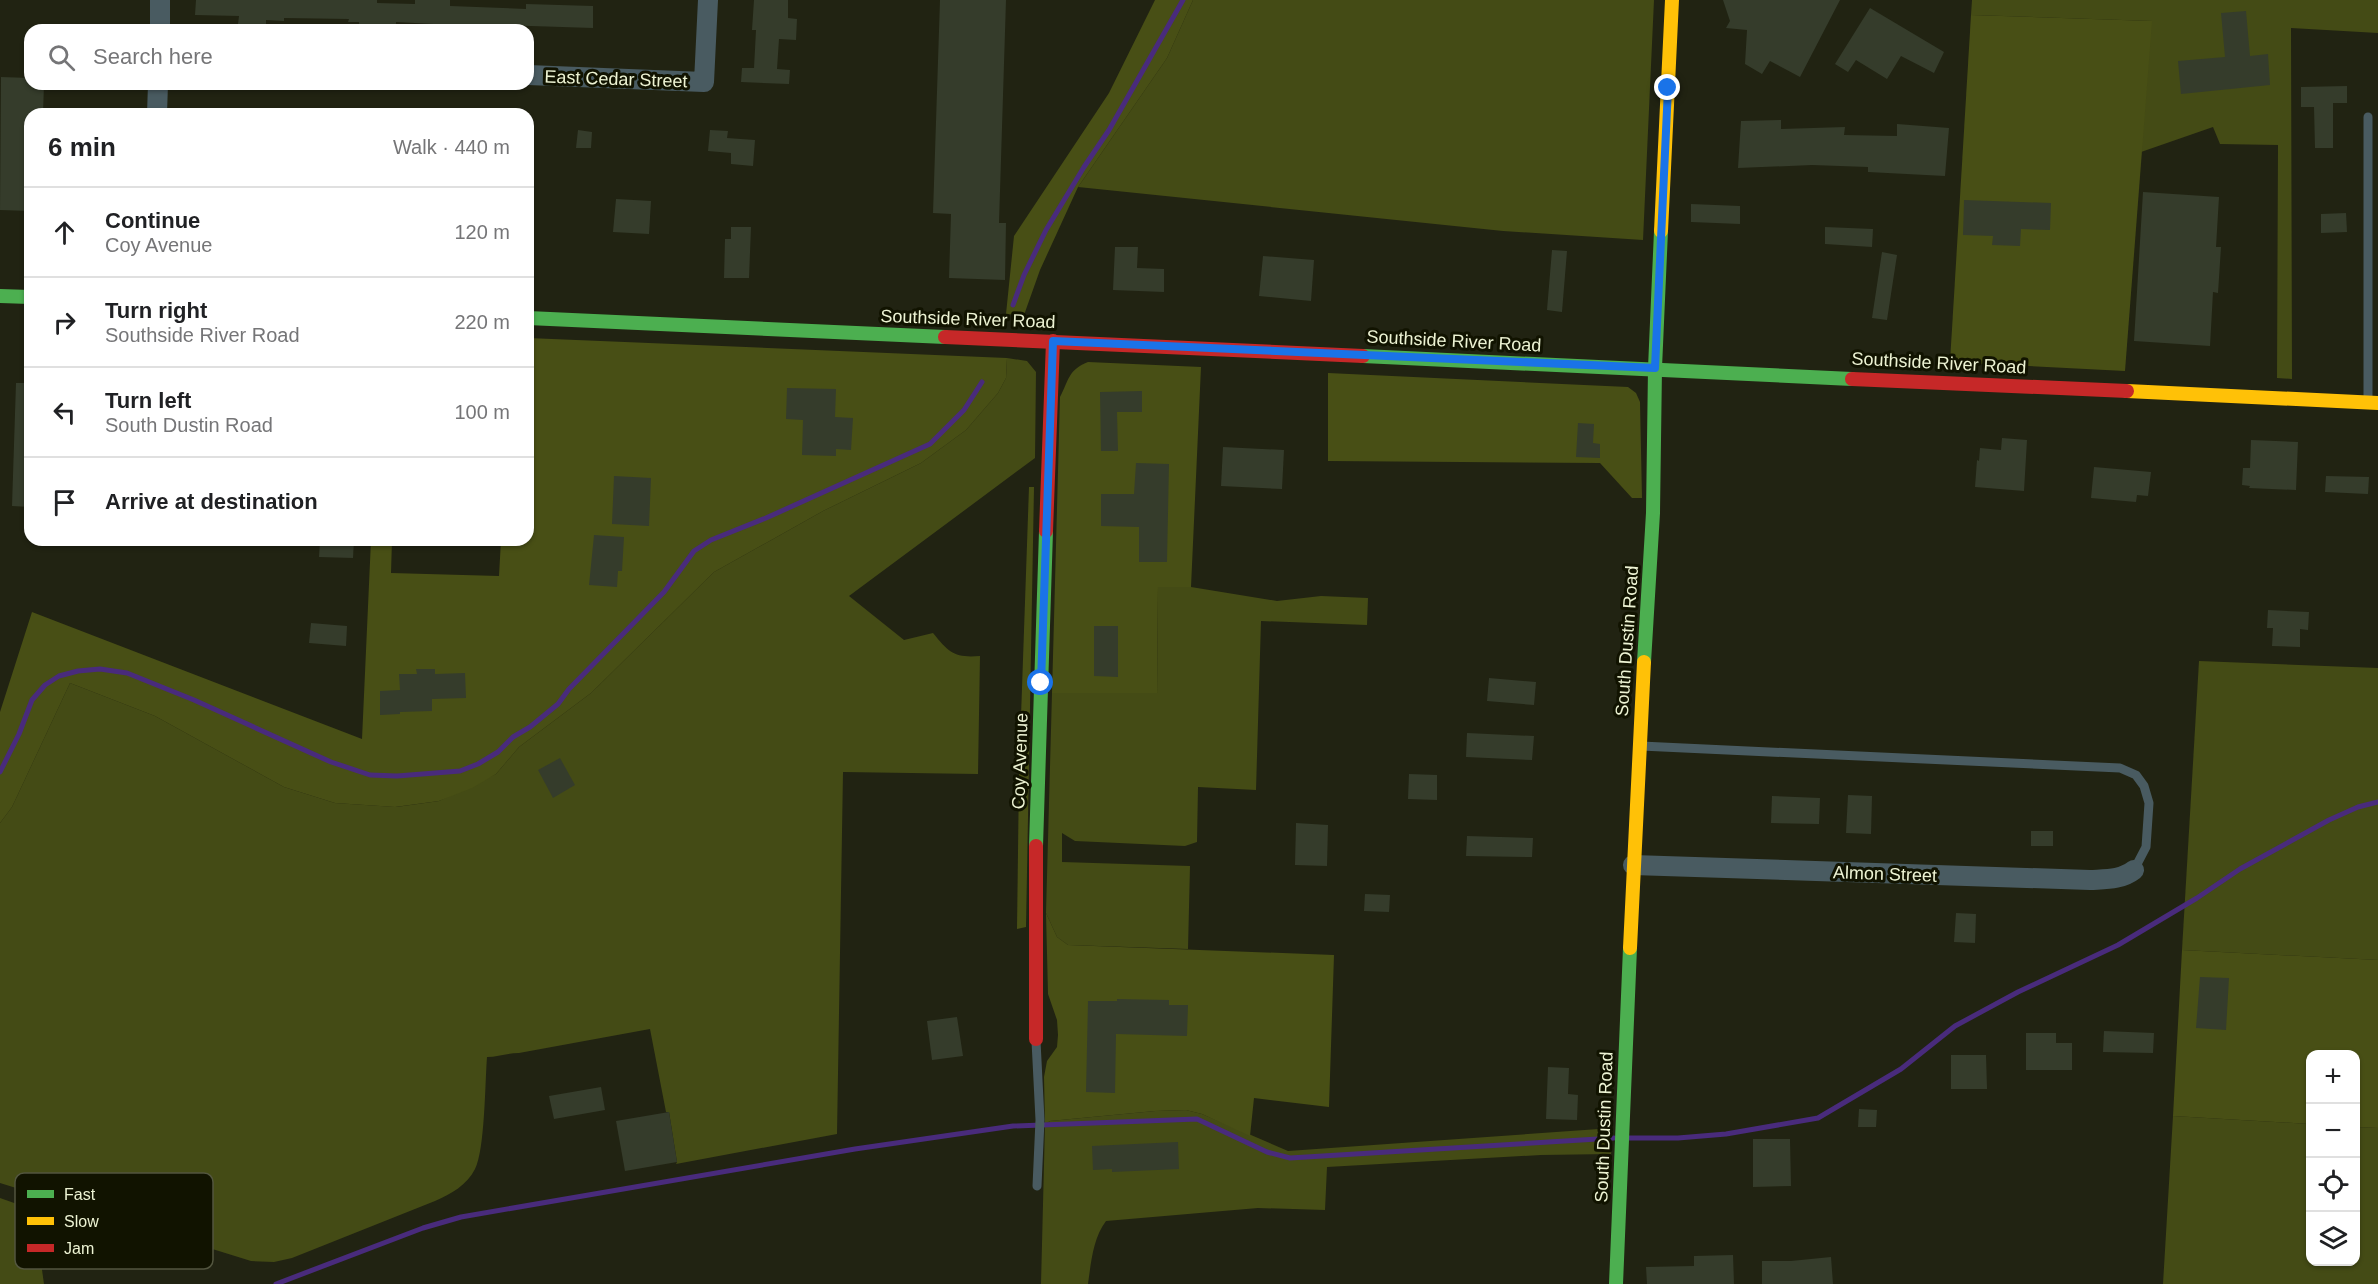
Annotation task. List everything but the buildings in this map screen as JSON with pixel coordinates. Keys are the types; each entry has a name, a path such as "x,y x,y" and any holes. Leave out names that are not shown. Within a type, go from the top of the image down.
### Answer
{"street":[{"path":"160,0 160,24"},
{"name":"East Cedar Street","path":"534,75 704,82 708,0"},
{"name":"South Dustin Road","path":"1616,1284 1633,865 1653,513 1655,368 1672,0"},
{"path":"157,108 158,90"},
{"path":"0,296 24,297"},
{"name":"Southside River Road","path":"534,318 2373,402"},
{"name":"Coy Avenue","path":"1036,1039 1034,942 1036,796 1053,341"},
{"name":"Almon Street","path":"1633,865 2090,880 2115,879 2127,876 2134,870"}],"lane":[{"path":"2368,117 2373,402"},
{"path":"1639,746 2120,768 2136,775 2144,786 2149,803 2146,847 2134,870"},
{"path":"1036,1039 1040,1120 1037,1186"}],"green space":[{"path":"1155,0 1193,0 1167,58 1078,187 1040,270 1024,315 1006,314 1014,236 1109,93"},
{"path":"1193,0 1654,0 1643,240 1503,231 1078,187 1167,58"},
{"path":"1972,0 2378,0 2378,33 2291,28 2292,379 2277,378 2278,145 2220,144 2213,127 2141,152 2151,21 1971,15"},
{"path":"1971,15 2152,21 2125,371 1950,362"},
{"path":"534,338 1007,358 1006,378 998,393 966,430 921,463 823,511 714,572 591,693 519,747 496,774 472,788 439,801 395,807 335,803 284,787 155,716 70,683 12,807 0,823 0,712 32,612 362,739 371,546 392,546 391,573 499,576 501,546 534,546"},
{"path":"1007,358 1027,361 1036,372 1035,458 849,596 904,640 933,633 953,653 980,656 978,774 843,772 837,1134 676,1164 669,1112 666,1112 650,1029 487,1057 481,1147 475,1169 468,1180 453,1192 435,1201 292,1258 274,1262 251,1261 213,1249 213,1173 15,1173 15,1188 0,1183 0,823 12,807 70,683 155,716 284,787 335,803 396,807 439,801 496,774 519,747 591,693 714,572 823,511 921,463 966,430 998,393 1006,378"},
{"path":"1088,362 1201,367 1191,587 1158,587 1157,693 1052,693 1060,397 1076,368"},
{"path":"1328,373 1628,387 1636,393 1640,402 1642,498 1632,498 1600,463 1328,461"},
{"path":"1029,487 1034,487 1026,927 1017,929 1019,774"},
{"path":"1158,586 1191,587 1277,601 1321,596 1368,598 1367,625 1261,621 1256,790 1198,787 1197,842 1185,846 1075,841 1062,833 1062,862 1190,866 1188,949 1068,945 1057,937 1046,913 1052,693 1157,693"},
{"path":"2199,661 2378,668 2378,960 2182,950"},
{"path":"1046,913 1057,937 1068,945 1334,955 1329,1107 1254,1098 1250,1136 1202,1114 1186,1110 1050,1121 1045,1124 1044,1077 1047,1061 1057,1047 1058,1035 1057,1020 1048,994"},
{"path":"2182,950 2378,960 2378,1128 2360,1127 2360,1050 2306,1050 2306,1124 2173,1116"},
{"path":"1186,1110 1202,1114 1288,1151 1613,1128 1611,1154 1541,1155 1327,1167 1325,1210 1258,1208 1106,1221 1095,1243 1088,1284 1041,1284 1045,1124 1050,1121"},
{"path":"2173,1116 2306,1124 2306,1266 2360,1266 2360,1127 2378,1128 2378,1284 2163,1284"},
{"path":"0,1198 15,1203 15,1269 42,1269 44,1284 0,1284"}],"waterway":[{"path":"1013,305 1024,275 1046,230 1109,130 1183,0"},
{"path":"0,772 19,734 32,700 45,685 59,676 100,669 127,673 194,700 331,762 370,775 397,776 460,771 478,764 498,752 513,737 530,727 558,704 569,689 664,592 694,551 711,540 766,518 930,444 964,410 982,382"},
{"path":"1629,1138 1678,1138 1726,1134 1818,1118 1901,1069 1955,1026 2018,992 2118,945 2197,898 2240,869 2329,820 2358,807 2378,802"},
{"path":"276,1284 423,1228 461,1217 855,1149 1013,1126 1197,1119 1267,1152 1290,1158 1614,1138"}],"traffic: fast":[{"path":"1644,662 1653,513 1655,368 1661,231"},
{"path":"0,296 24,297"},
{"path":"534,318 945,337"},
{"path":"1363,356 1852,379"},
{"path":"1036,846 1046,531"},
{"path":"1616,1284 1630,948"}],"traffic: slow":[{"path":"1661,231 1672,0"},
{"path":"2127,391 2378,403"},
{"path":"1630,948 1644,662"}],"traffic: jam":[{"path":"945,337 1363,356"},
{"path":"1046,531 1053,341"},
{"path":"1852,379 2127,391"},
{"path":"1036,846 1036,1039"}],"route":[{"path":"1041,683 1053,341 1655,368 1668,88"}]}
